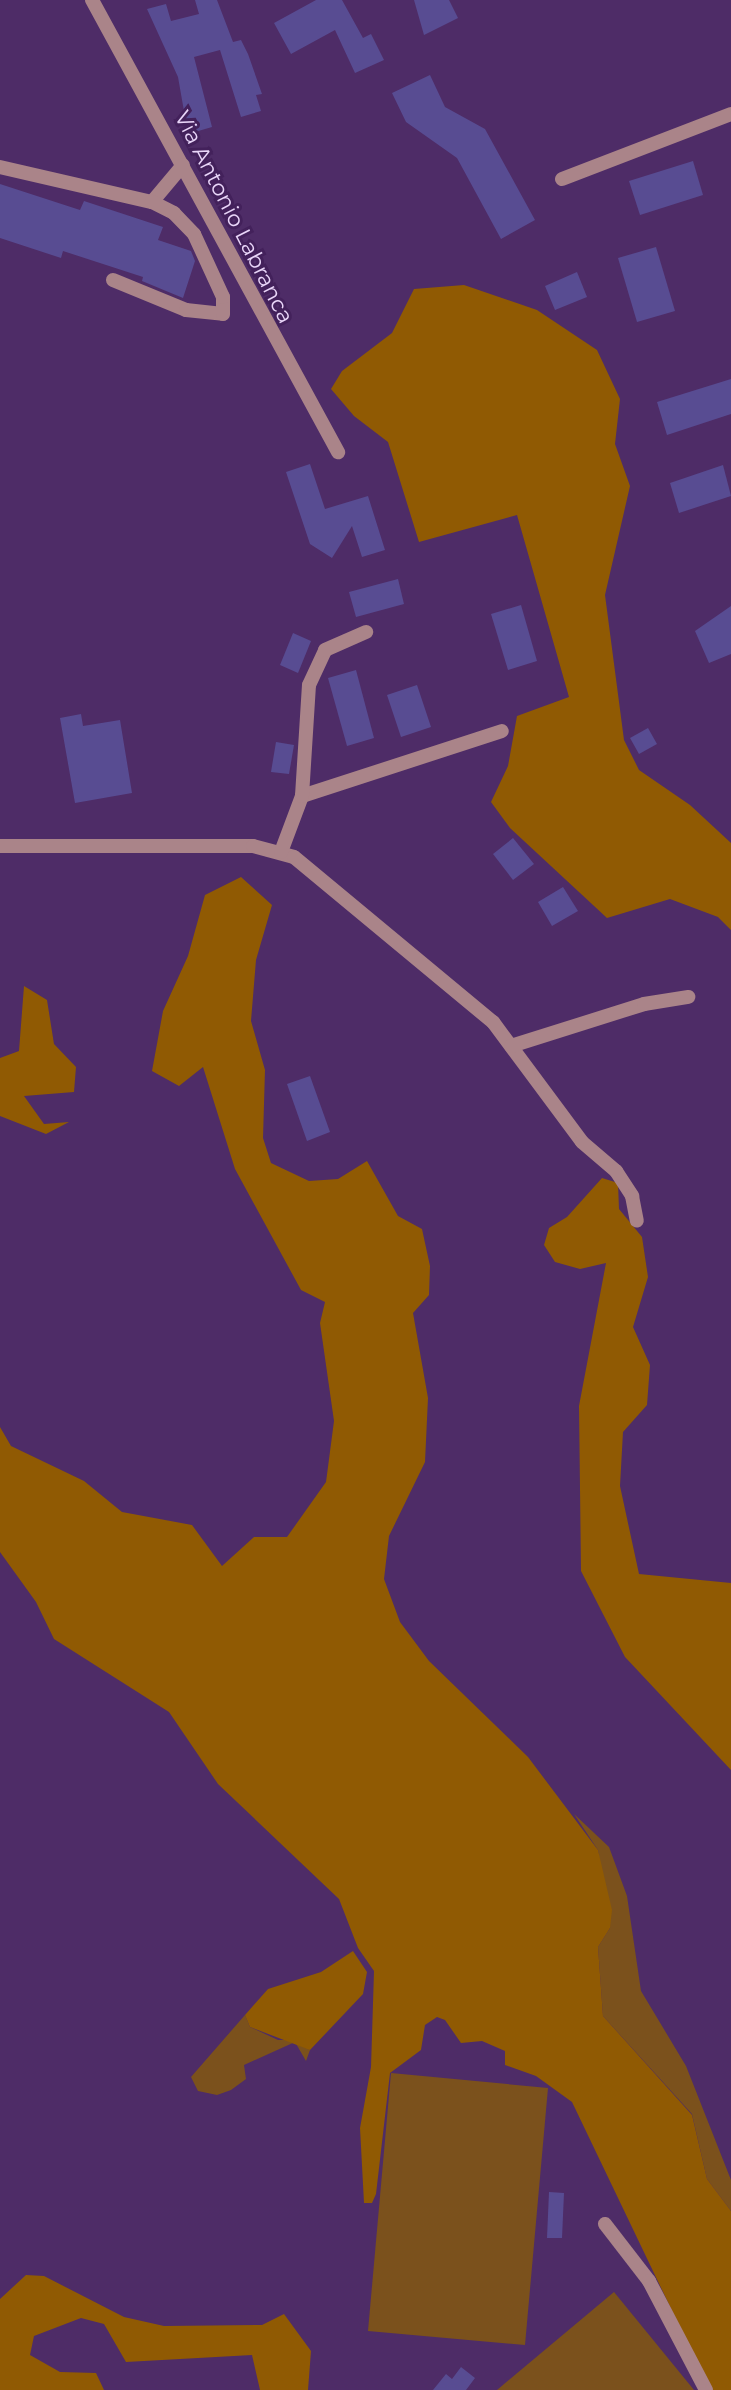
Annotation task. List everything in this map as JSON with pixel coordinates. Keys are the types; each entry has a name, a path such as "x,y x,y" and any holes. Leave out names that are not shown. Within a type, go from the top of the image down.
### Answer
{"street":[{"name":"Via Antonio Labranca","path":"92,0 183,165 257,310 338,452"},
{"path":"562,179 731,114"},
{"path":"152,202 183,165"},
{"path":"0,167 152,202 174,213 194,234 223,297 223,314 186,310 113,280"},
{"path":"281,852 302,796 309,685 325,650 366,632"},
{"path":"302,796 502,731"},
{"path":"0,846 193,843 281,852 305,864 493,1022 582,1142 616,1171 632,1196 637,1221"},
{"path":"511,1046 644,1004 688,997"},
{"path":"605,2224 649,2281 706,2390"}],"shaded area":[{"path":"464,285 537,310 597,350 620,399 615,444 630,486 605,595 624,740 639,770 690,805 731,843 731,930 718,917 670,899 607,918 510,828 491,802 508,766 517,716 569,697 517,515 419,542 388,442 354,416 331,389 342,371 392,333 414,289"},
{"path":"241,877 272,905 256,960 251,1021 265,1070 263,1138 271,1163 309,1181 338,1179 367,1161 398,1216 422,1229 430,1266 429,1295 413,1313 428,1398 425,1462 389,1536 384,1579 400,1622 429,1661 528,1757 598,1850 612,1910 610,1928 598,1947 603,2016 692,2115 707,2179 731,2211 731,2390 710,2390 572,2102 536,2076 505,2065 505,2051 482,2041 461,2043 445,2020 437,2017 425,2025 421,2050 390,2073 376,2194 372,2203 364,2203 360,2128 371,2067 374,1971 358,1948 339,1899 218,1784 169,1712 54,1639 36,1602 0,1552 0,1427 11,1446 84,1481 122,1512 192,1525 222,1566 254,1537 287,1537 326,1482 334,1421 320,1323 325,1302 301,1290 235,1169 203,1067 179,1086 152,1071 163,1011 188,956 205,895"},
{"path":"24,986 47,1000 54,1044 76,1067 74,1092 24,1096 44,1124 69,1122 46,1134 0,1116 0,1058 19,1051"},
{"path":"602,1178 618,1183 619,1209 642,1237 648,1277 633,1327 650,1365 647,1405 623,1432 620,1486 639,1574 731,1583 731,1770 625,1657 581,1571 579,1406 606,1263 580,1269 555,1262 544,1245 549,1228 567,1217"},
{"path":"574,1814 609,1847 627,1896 641,1991 686,2066 731,2180 731,2211 707,2179 692,2114 603,2016 598,1947 610,1928 598,1850"},
{"path":"353,1951 367,1972 363,1994 310,2050 250,2027 245,2015 268,1989 321,1972"},
{"path":"245,2015 250,2027 278,2040 296,2040 310,2050 306,2061 295,2042 244,2065 246,2079 231,2090 217,2095 198,2091 191,2077"},
{"path":"391,2073 548,2088 525,2345 368,2331"},
{"path":"26,2275 44,2276 124,2317 164,2326 262,2325 284,2314 311,2351 308,2390 260,2390 252,2355 126,2362 104,2324 81,2318 34,2336 30,2355 60,2372 96,2373 104,2390 0,2390 0,2299"},
{"path":"614,2292 694,2390 497,2390"}],"building":[{"path":"195,0 217,0 233,42 241,40 248,54 262,94 256,95 261,111 241,117 220,50 194,57 212,127 188,134 178,77 147,9 166,4 171,21 199,14"},
{"path":"316,0 342,0 363,38 371,34 384,60 355,73 335,30 291,54 274,23"},
{"path":"414,0 449,0 458,18 424,35"},
{"path":"430,75 445,107 485,129 535,220 501,239 457,158 406,122 392,93"},
{"path":"693,161 703,195 640,215 629,181"},
{"path":"0,184 80,210 84,201 163,227 158,240 191,251 195,261 183,298 142,281 143,277 63,251 61,258 0,238"},
{"path":"656,247 675,311 637,322 618,258"},
{"path":"577,272 587,297 555,310 545,286"},
{"path":"731,379 731,414 667,435 657,402"},
{"path":"310,464 325,509 368,496 385,550 362,557 352,526 332,558 310,544 286,472"},
{"path":"723,465 731,496 679,513 670,483"},
{"path":"398,579 404,604 356,617 349,592"},
{"path":"521,605 537,661 508,670 491,614"},
{"path":"731,606 731,654 709,663 695,631"},
{"path":"293,633 311,641 298,673 280,665"},
{"path":"356,670 374,738 347,746 328,678"},
{"path":"417,685 431,727 401,737 387,695"},
{"path":"81,714 83,726 120,720 132,793 75,803 60,718"},
{"path":"648,728 657,744 639,754 630,738"},
{"path":"276,742 294,745 289,774 271,772"},
{"path":"513,838 534,864 513,880 493,854"},
{"path":"563,887 578,911 552,926 538,902"},
{"path":"310,1076 330,1132 307,1141 287,1084"},
{"path":"549,2192 564,2193 562,2238 547,2238"},
{"path":"461,2367 475,2378 466,2390 433,2390 446,2374 452,2379"}]}
